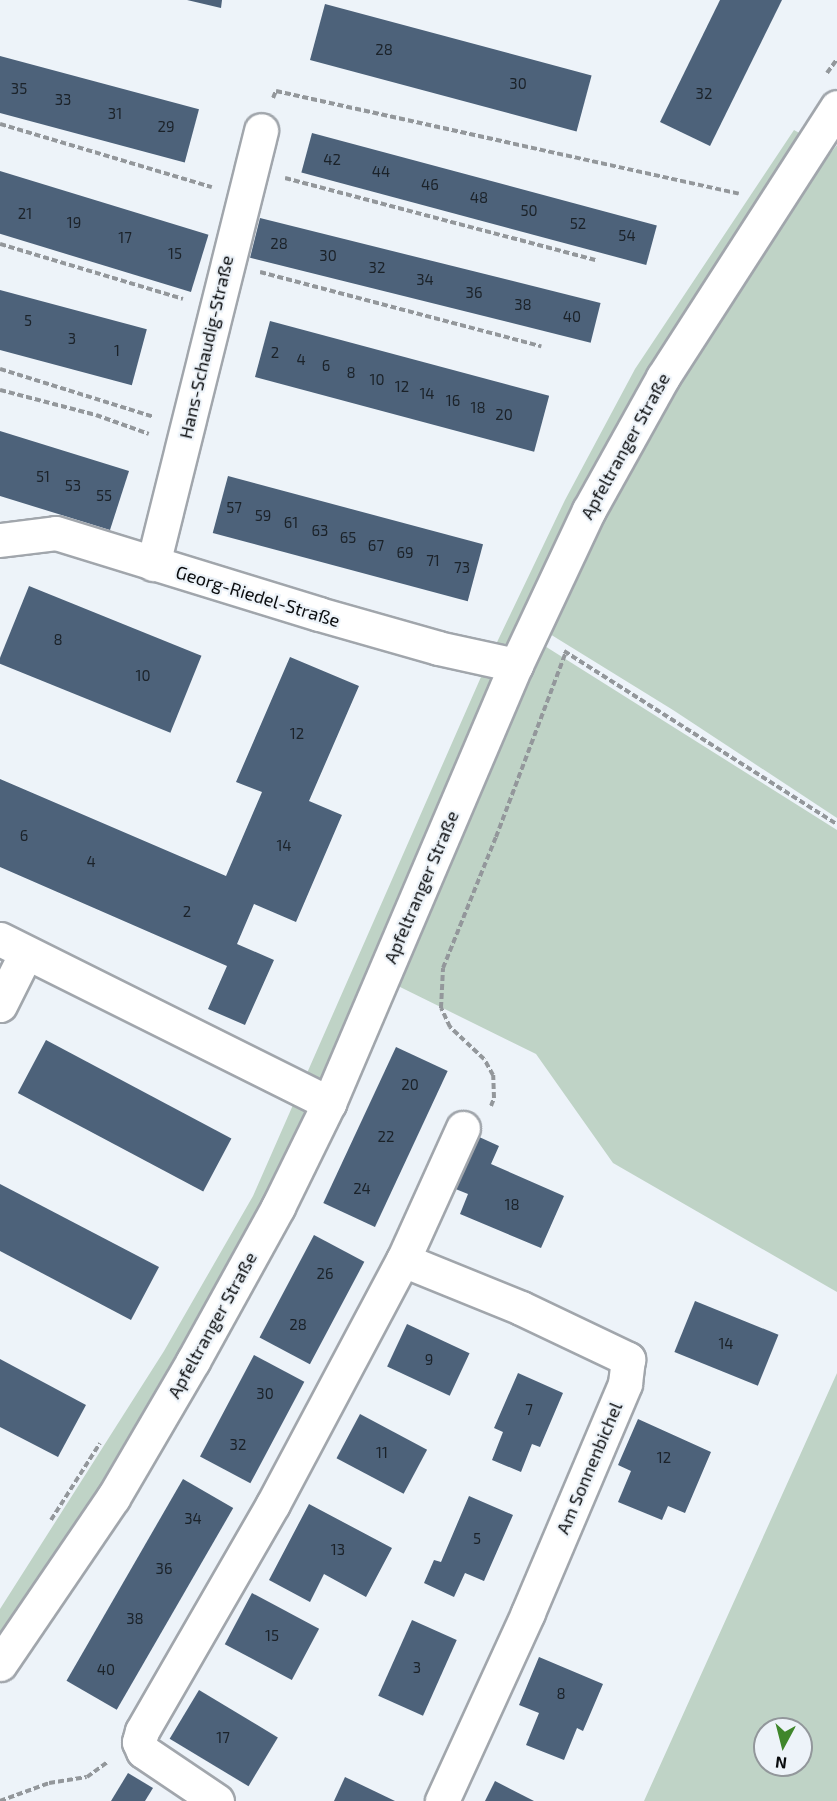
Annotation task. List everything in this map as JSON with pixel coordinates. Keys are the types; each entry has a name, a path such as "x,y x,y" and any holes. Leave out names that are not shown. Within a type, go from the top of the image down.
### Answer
{"street":[{"name":"Apfeltranger Straße","path":"0,1664 124,1478 278,1207 328,1103 516,665 589,510 663,377 767,212 837,107"},
{"name":"Hans-Schaudig-Straße","path":"153,564 246,182 261,130"},
{"name":"Georg-Riedel-Straße","path":"0,540 56,533 416,642 516,665"},
{"path":"0,1005 13,946 328,1103"},
{"path":"217,1801 143,1751 139,1742 181,1662 273,1504 402,1260 463,1128"},
{"name":"Am Sonnenbichel","path":"402,1260 521,1308 628,1359 625,1384 528,1613 442,1801"}],"path":[{"path":"261,130 276,91 739,194 767,212"},
{"path":"0,124 595,260"},
{"path":"0,244 215,309"},
{"path":"226,263 541,346"},
{"path":"0,369 184,436"},
{"path":"0,390 96,416 184,436"},
{"path":"532,630 837,824"},
{"path":"463,1128 484,1125 494,1098 493,1075 484,1059 450,1027 441,1008 442,968 496,837 566,652"},
{"path":"0,1801 49,1783 87,1777 139,1742"}],"green space":[{"path":"794,130 803,135 651,373 265,1202 97,1490 0,1638 0,1609 164,1351 253,1196 488,661 565,500 635,369"},
{"path":"837,145 837,818 673,710 545,631 672,381 781,217"},
{"path":"540,643 837,830 837,1292 613,1163 536,1054 398,986"},
{"path":"837,1373 837,1801 644,1801"}],"building":[{"path":"187,0 222,0 221,8"},
{"path":"720,0 782,0 710,146 660,122"},
{"path":"325,4 592,75 577,131 310,60"},
{"path":"0,56 199,109 185,162 0,113"},
{"path":"312,133 657,225 646,265 301,173"},
{"path":"0,171 208,235 191,292 0,234"},
{"path":"260,218 601,303 591,343 250,258"},
{"path":"0,290 147,329 132,385 0,350"},
{"path":"270,321 549,396 534,452 255,377"},
{"path":"0,431 129,471 110,530 0,496"},
{"path":"228,476 483,544 468,601 213,533"},
{"path":"29,586 201,656 170,733 0,664 0,658"},
{"path":"290,657 359,686 309,801 342,815 296,922 254,904 237,944 274,960 245,1025 208,1009 227,966 0,867 0,779 226,876 262,792 236,782"},
{"path":"46,1040 231,1139 203,1192 18,1093"},
{"path":"396,1047 448,1071 375,1227 323,1203"},
{"path":"477,1136 499,1146 491,1164 564,1196 541,1248 460,1214 468,1194 453,1188"},
{"path":"0,1184 159,1267 131,1320 0,1251"},
{"path":"314,1235 364,1262 310,1364 260,1337"},
{"path":"695,1301 778,1335 758,1386 674,1352"},
{"path":"407,1324 470,1353 450,1396 387,1367"},
{"path":"254,1355 304,1382 250,1483 200,1457"},
{"path":"0,1359 86,1405 58,1457 0,1427"},
{"path":"518,1373 563,1393 540,1447 532,1444 521,1472 492,1460 503,1432 494,1428"},
{"path":"360,1414 427,1450 404,1494 337,1458"},
{"path":"638,1419 711,1452 685,1513 668,1506 662,1520 618,1502 631,1471 618,1465"},
{"path":"183,1479 233,1508 117,1710 66,1681"},
{"path":"469,1496 513,1515 484,1581 465,1573 454,1597 424,1583 434,1560 441,1562"},
{"path":"309,1504 392,1548 366,1597 324,1574 310,1602 269,1580"},
{"path":"252,1593 319,1629 292,1680 225,1644"},
{"path":"412,1620 457,1640 423,1716 378,1696"},
{"path":"539,1657 603,1684 583,1731 577,1728 564,1760 526,1745 539,1713 519,1705"},
{"path":"199,1690 278,1737 249,1786 170,1739"},
{"path":"128,1773 153,1788 145,1801 111,1801"},
{"path":"345,1777 395,1801 334,1801"},
{"path":"495,1781 534,1801 485,1801"}]}
